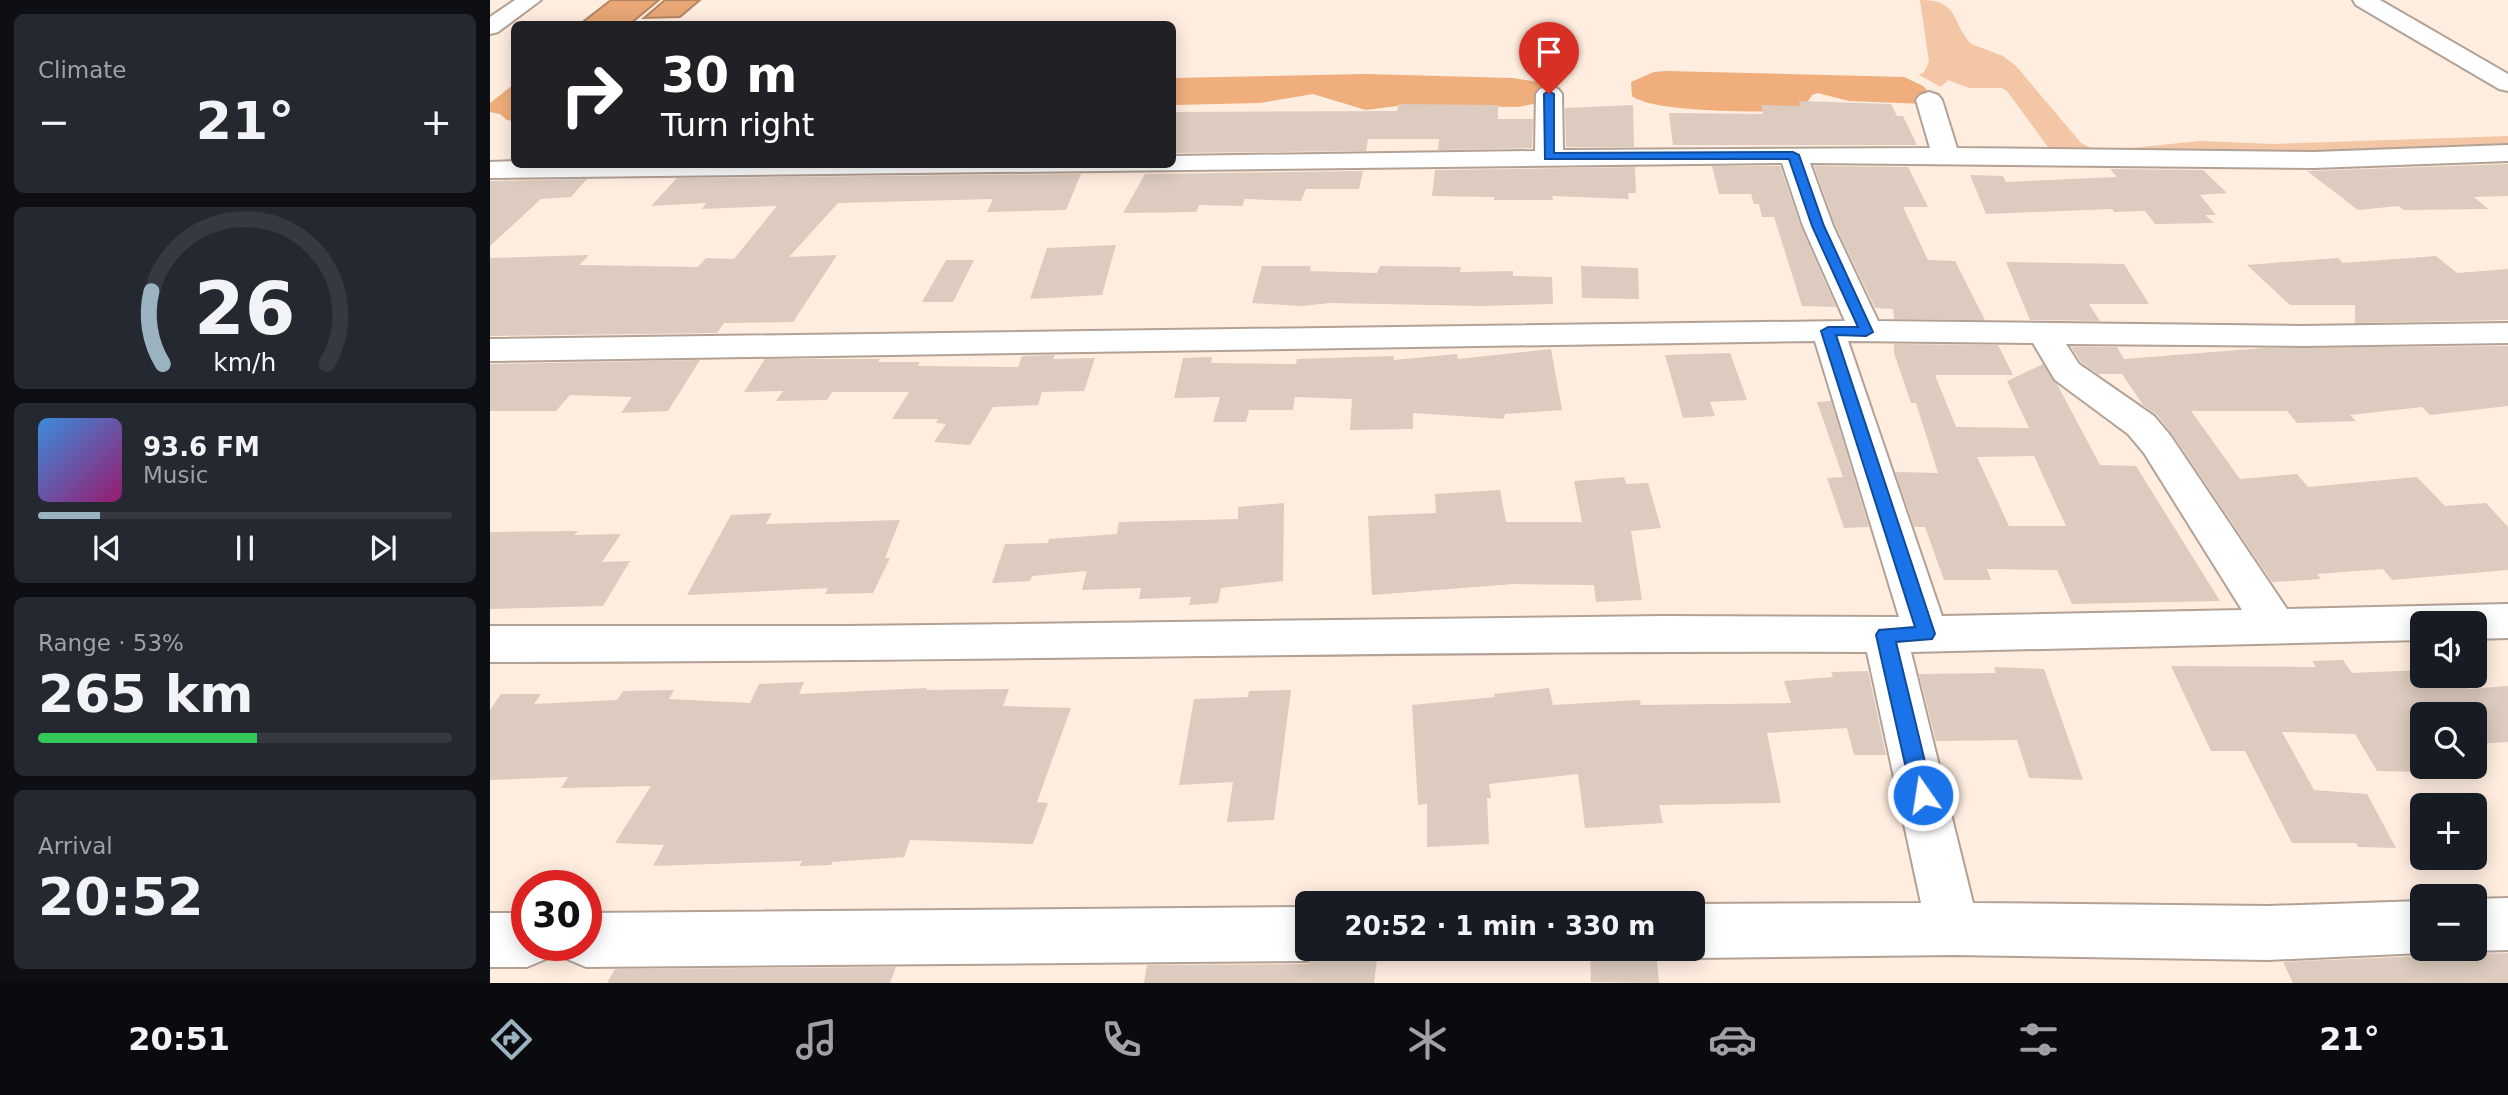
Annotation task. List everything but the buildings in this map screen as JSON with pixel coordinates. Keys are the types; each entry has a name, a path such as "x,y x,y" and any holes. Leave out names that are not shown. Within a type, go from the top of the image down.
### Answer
{"street":[{"path":"490,27 530,0"},
{"path":"2364,0 2508,84"},
{"path":"1549,94 1549,157"},
{"path":"1929,100 1946,156"},
{"path":"1176,164 1793,155 2314,160 2508,153"},
{"path":"1793,155 1818,226 1866,332"},
{"path":"490,170 712,168"},
{"path":"1828,331 1906,634 1953,929"},
{"path":"490,350 1828,331 2303,336 2508,333"},
{"path":"2043,333 2067,372 2141,425 2158,444 2275,625"},
{"path":"490,644 846,644 1663,634 1906,634 2508,621"},
{"path":"2487,925 2508,924"},
{"path":"1705,931 1953,929 2268,933 2410,927"},
{"path":"602,940 1295,934"},
{"path":"490,940 511,940"}],"shaded area":[{"path":"611,0 659,0 634,21 584,21"},
{"path":"665,0 700,0 680,17 644,18"},
{"path":"1920,0 1933,1 1948,8 1971,44 2003,56 2016,66 2081,143 2093,149 2112,150 2200,141 2273,144 2508,136 2508,152 2307,159 2050,150 2007,91 2002,88 1969,88 1948,80 1941,87 1919,75 1924,72 1929,62"},
{"path":"1654,72 1904,77 1923,86 1934,97 1926,104 1849,101 1818,93 1812,95 1802,110 1766,111 1687,109 1644,102 1632,96 1631,82"},
{"path":"1365,74 1512,78 1546,83 1545,94 1539,103 1518,107 1405,105 1366,110 1313,94 1260,103 1176,105 1176,78"},
{"path":"511,86 511,121 490,112 490,103"}],"route":[{"path":"1549,94 1549,157 1793,155 1828,251 1866,332 1828,331 1926,634 1885,635 1923,795"}]}
